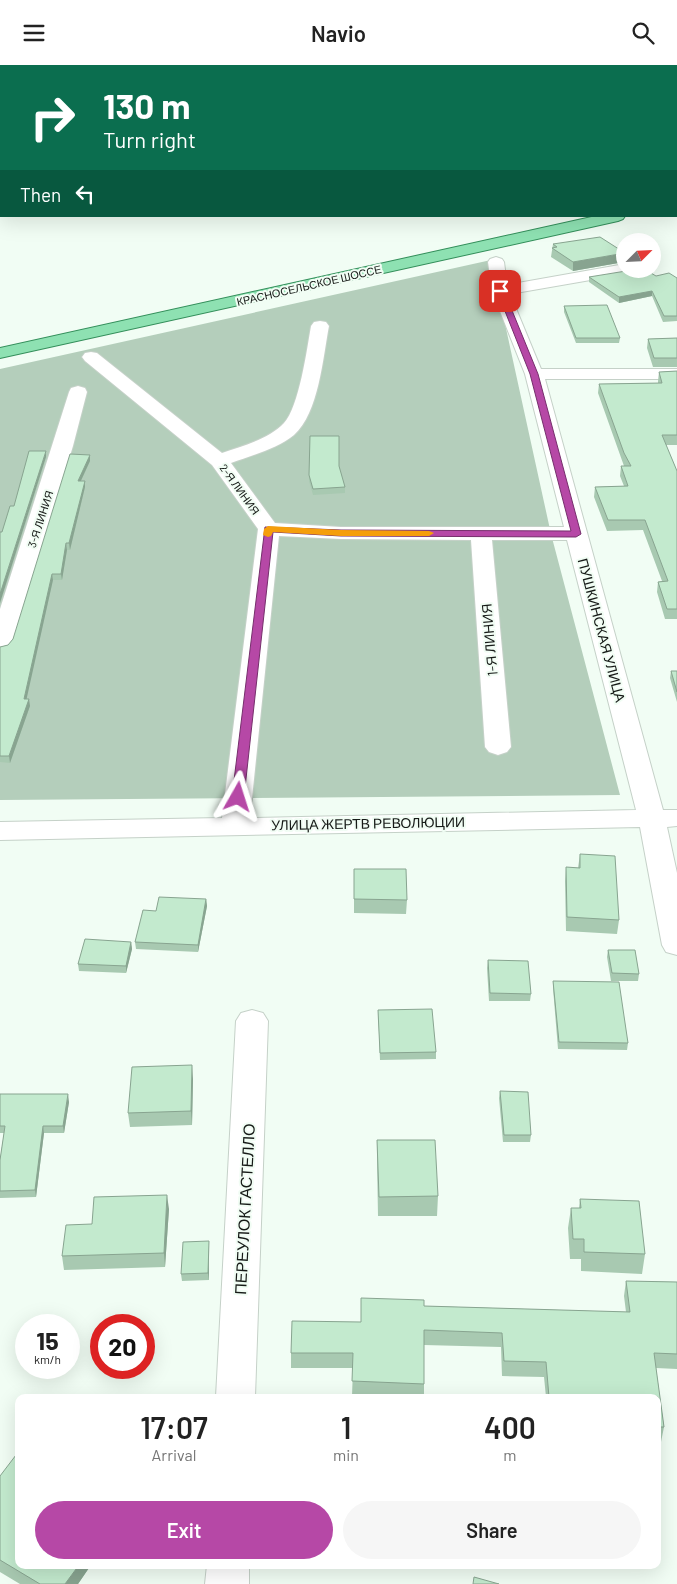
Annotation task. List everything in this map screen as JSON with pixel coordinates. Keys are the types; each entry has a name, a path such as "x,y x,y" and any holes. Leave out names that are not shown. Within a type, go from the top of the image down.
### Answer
{"main road":[{"name":"КРАСНОСЕЛЬСКОЕ ШОССЕ","path":"0,353 613,217"}],"street":[{"name":"ПУШКИНСКАЯ УЛИЦА","path":"496,262 500,291 534,374 576,534 665,818 677,945"},
{"path":"500,291 616,271"},
{"path":"219,461 266,443 293,426 305,400 320,326"},
{"name":"2-Я ЛИНИЯ","path":"91,357 219,461 268,529 234,826"},
{"path":"534,374 677,374"},
{"name":"3-Я ЛИНИЯ","path":"0,645 63,446 78,392"},
{"path":"268,529 341,533 576,534"},
{"name":"1-Я ЛИНИЯ","path":"481,534 498,747"},
{"name":"УЛИЦА ЖЕРТВ РЕВОЛЮЦИИ","path":"0,831 665,818"},
{"name":"ПЕРЕУЛОК ГАСТЕЛЛО","path":"235,1394 252,1021"},
{"path":"227,1584 228,1569"}],"green space":[{"path":"491,260 551,534 620,795 0,800 0,369"}],"building":[{"path":"600,237 616,247 616,255 573,262 552,248 557,247 553,244"},
{"path":"616,273 616,278 661,278 661,275 669,273 677,278 677,316 664,316 652,291 619,297 589,277"},
{"path":"607,305 620,338 576,338 564,306"},
{"path":"677,338 677,358 654,358 648,339"},
{"path":"677,371 677,435 662,435 677,471 677,609 667,609 658,582 668,581 645,520 608,520 595,487 628,486 621,466 631,466 624,453 599,384 662,383 659,372"},
{"path":"310,436 339,436 339,466 345,487 313,489 309,475"},
{"path":"29,451 46,451 0,594 0,532 2,532 10,506 14,506"},
{"path":"70,454 90,455 78,481 85,481 69,543 66,543 61,574 52,574 24,699 29,699 9,756 0,756 0,647 8,645 13,639"},
{"path":"671,671 677,671 677,692"},
{"path":"580,854 615,856 619,920 567,917 566,867 580,868"},
{"path":"354,869 406,869 407,900 354,899"},
{"path":"159,897 206,899 198,945 135,942 143,910 156,911"},
{"path":"85,939 131,942 126,966 78,964"},
{"path":"608,950 635,950 639,974 612,973"},
{"path":"488,960 528,961 531,994 490,993"},
{"path":"553,981 619,982 628,1043 559,1042"},
{"path":"432,1009 436,1052 380,1053 378,1010"},
{"path":"192,1065 191,1111 128,1113 132,1067"},
{"path":"500,1091 528,1092 531,1135 504,1135"},
{"path":"0,1094 68,1094 63,1126 43,1126 35,1190 0,1191 0,1160 5,1126 0,1126"},
{"path":"377,1140 435,1140 438,1196 379,1197"},
{"path":"167,1195 164,1253 62,1256 66,1225 92,1224 94,1197"},
{"path":"580,1199 639,1201 645,1254 584,1252 584,1239 573,1239 571,1208 581,1208"},
{"path":"209,1241 208,1273 181,1274 183,1242"},
{"path":"626,1281 677,1282 677,1354 654,1353 660,1394 549,1394 546,1362 504,1361 502,1333 424,1330 424,1384 352,1381 353,1353 291,1353 292,1321 361,1322 361,1298 424,1300 424,1306 630,1312"},
{"path":"661,1405 664,1427 661,1427"},
{"path":"15,1456 15,1569 0,1560 0,1476"},
{"path":"15,1569 76,1569 65,1584 40,1584"},
{"path":"474,1577 499,1584 473,1584"}],"slow traffic":[{"path":"268,535 268,529 341,533 429,533"}],"route":[{"path":"238,797 268,529 341,533 576,534 534,374 500,291"}]}
